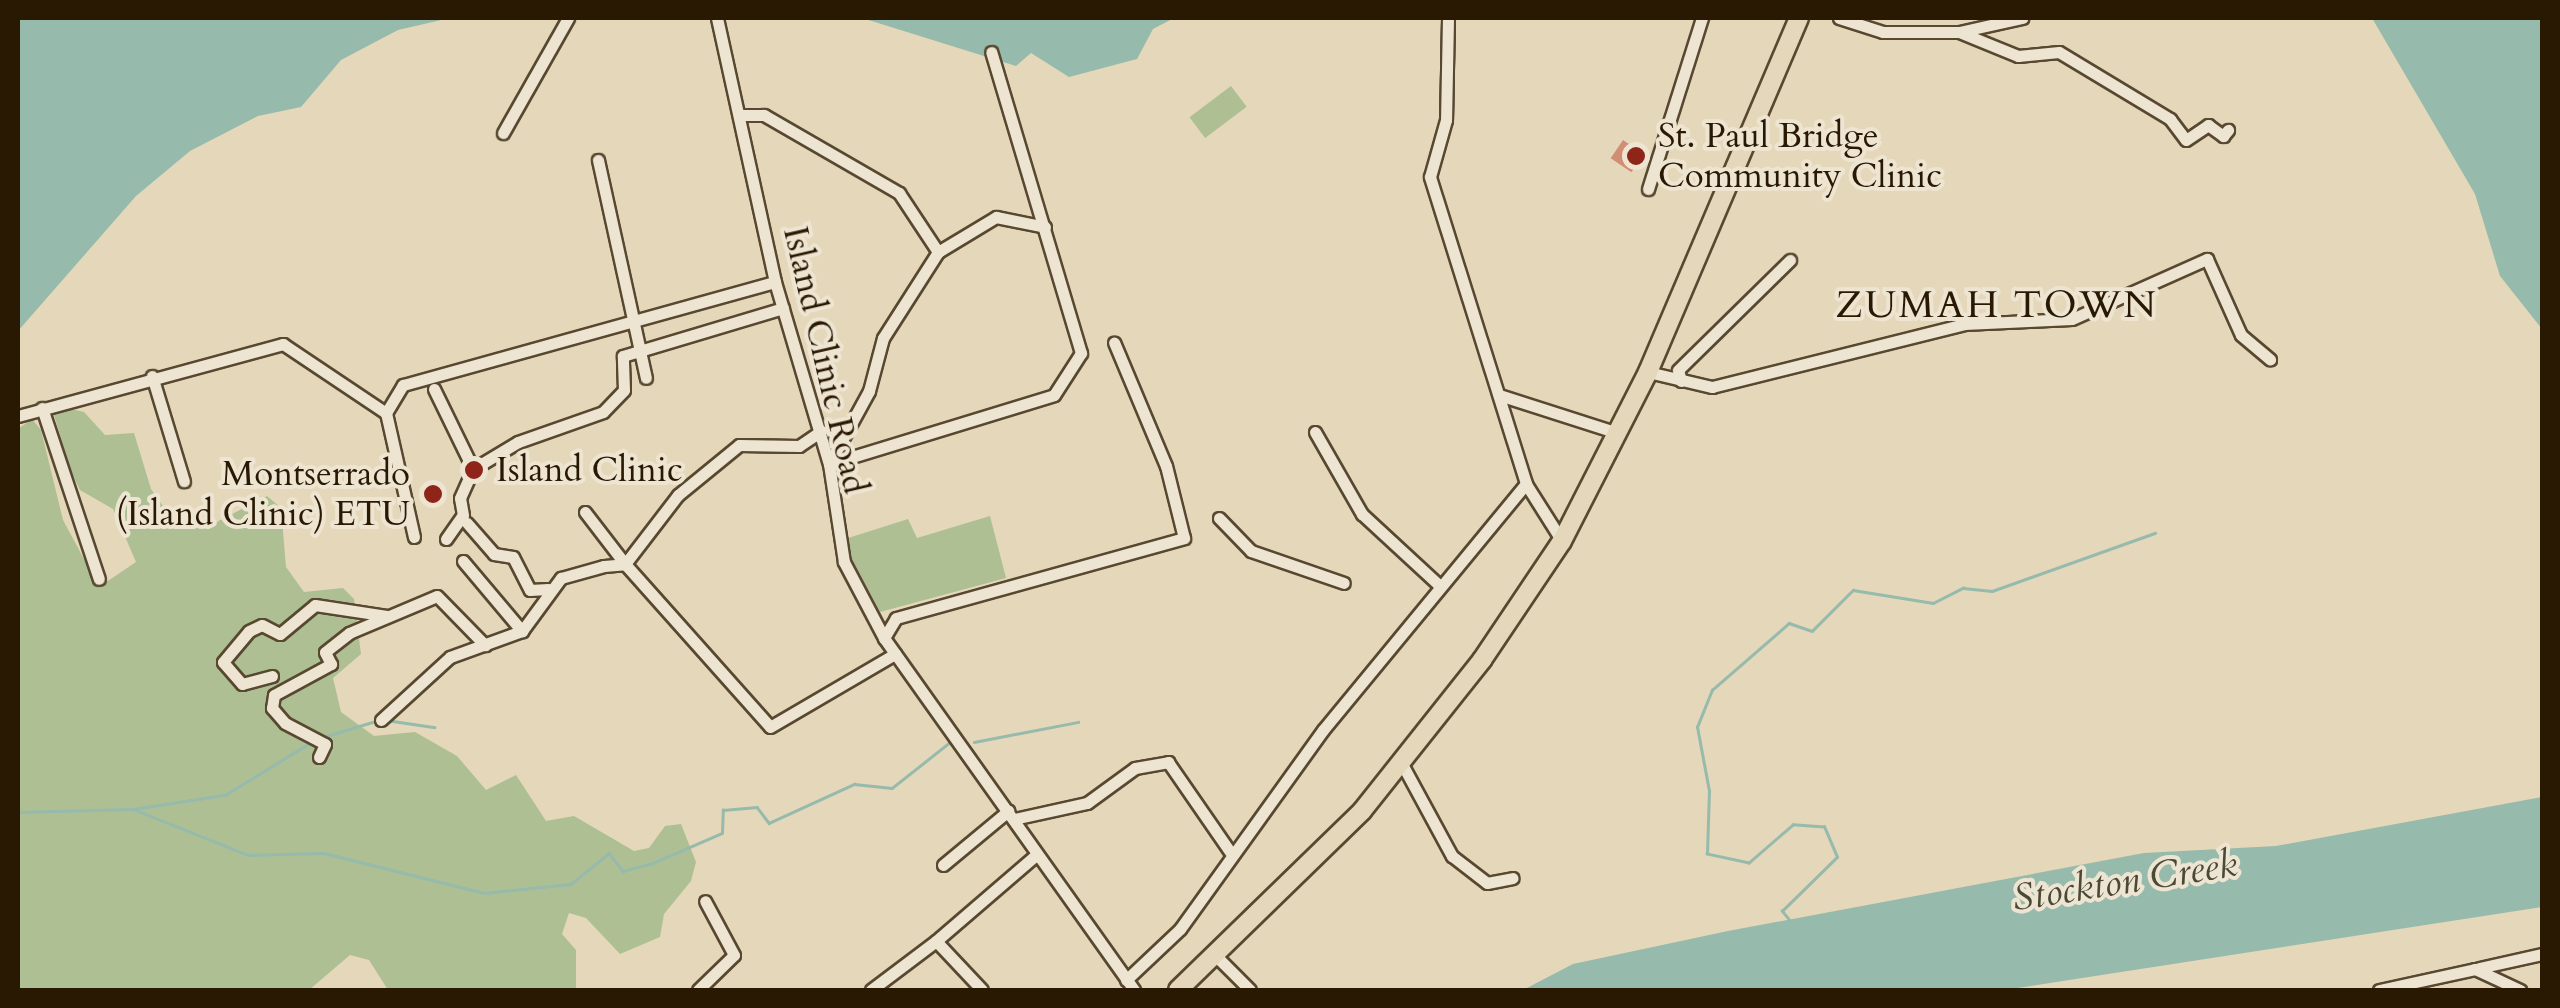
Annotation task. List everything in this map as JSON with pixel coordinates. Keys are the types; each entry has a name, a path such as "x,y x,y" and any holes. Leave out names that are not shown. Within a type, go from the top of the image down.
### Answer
{"highway":[{"path":"1178,990 1313,864 1402,764 1562,541 1648,372 1799,18"}],"street":[{"path":"503,133 568,18"},
{"name":"Island Clinic Road","path":"716,18 743,115 775,282 830,464 844,562 884,638 1130,985"},
{"path":"1448,18 1446,120 1430,177 1526,484 1562,541"},
{"path":"1648,188 1702,18"},
{"path":"1839,18 1884,32 1959,32 2018,19"},
{"path":"1959,32 2018,56 2059,52 2170,119 2186,140 2208,124 2223,136 2228,130"},
{"path":"830,464 1054,395 1070,380 1082,354 991,52"},
{"path":"743,115 764,115 899,193 938,252"},
{"path":"598,160 646,378"},
{"path":"830,464 869,391 883,338 938,252 996,217 1046,227"},
{"path":"1648,372 1712,387 1964,324 2072,319 2207,258 2241,336 2270,359"},
{"path":"1681,381 1678,370 1790,260"},
{"path":"386,413 403,385 632,327 775,282"},
{"path":"446,539 463,515 460,498 473,469 518,442 604,412 624,390 623,356 783,308"},
{"path":"884,638 896,618 1184,538 1166,466 1114,342"},
{"path":"18,416 152,376 283,344 386,413 414,537"},
{"path":"152,376 184,481"},
{"path":"434,389 473,469"},
{"path":"1500,395 1618,433"},
{"path":"42,408 99,580"},
{"path":"381,720 450,657 522,631 548,589 561,578 626,564 678,495 740,444 799,446 820,431"},
{"path":"1315,432 1362,514 1439,585"},
{"path":"1130,985 1180,929 1230,852 1439,585 1526,484"},
{"path":"586,512 626,564 770,727 895,654"},
{"path":"1219,518 1251,551 1344,582"},
{"path":"466,522 494,554 513,557 530,590 548,589"},
{"path":"463,561 522,631"},
{"path":"319,757 325,744 285,723 272,708 274,694 331,664 325,652 349,633 437,596 485,645"},
{"path":"272,676 242,684 223,662 249,631 262,625 280,634 315,605 392,618"},
{"path":"943,865 1011,815 1088,803 1135,768 1168,762 1230,852"},
{"path":"1402,764 1452,856 1487,883 1513,878"},
{"path":"871,990 936,941 1038,854"},
{"path":"698,990 734,955 705,900"},
{"path":"936,941 982,990"},
{"path":"2379,990 2542,954"},
{"path":"1216,956 1250,990"},
{"path":"2475,969 2520,990"}],"shaded area":[{"path":"1231,86 1247,107 1205,138 1189,117"},
{"path":"63,407 84,412 105,435 134,433 151,489 177,526 209,526 267,496 281,508 286,567 304,592 343,588 354,599 361,654 333,678 341,712 374,736 415,732 457,756 486,790 516,775 546,821 574,816 634,851 649,848 665,826 681,824 696,862 691,881 664,914 660,937 620,954 586,918 569,913 562,934 576,950 576,990 388,990 369,960 350,955 309,990 18,990 18,429 32,419 41,430 63,520 99,587 136,562 113,509 80,490 70,469 54,415"},
{"path":"990,516 1006,578 880,612 842,540 908,519 917,538"}],"water":[{"path":"18,18 450,18 398,30 341,60 301,107 258,116 190,151 136,196 18,331"},
{"path":"862,18 1174,18 1153,29 1137,59 1069,77 1031,53 1016,66"},
{"path":"2372,18 2542,18 2542,329 2500,276 2475,194"},
{"name":"Stockton Creek","path":"2542,797 2542,907 2005,990 1523,990 1573,964 1728,931 2144,853 2276,846"}],"building":[{"name":"St. Paul Bridge Community Clinic","path":"1623,140 1644,154 1631,172 1611,158"}],"waterway":[{"path":"1790,921 1782,911 1837,857 1824,827 1793,825 1749,863 1707,854 1709,791 1697,727 1712,690 1789,623 1812,631 1853,590 1933,603 1963,588 1992,591 2155,533"},
{"path":"320,738 379,720"},
{"path":"386,720 434,727"},
{"path":"974,742 1078,722"},
{"path":"133,809 225,795 313,741"},
{"path":"18,812 133,809 248,855 324,853 484,893 571,884 609,853 623,871 653,863 722,833 723,810 757,807 769,823 854,784 892,788 950,742"}],"place":[{"name":"St. Paul Bridge Community Clinic","path":"1636,156"},
{"name":"Island Clinic","path":"474,470"},
{"name":"Montserrado (Island Clinic) ETU","path":"433,494"}],"district":[{"name":"ZUMAH TOWN","path":"1997,306"}]}
